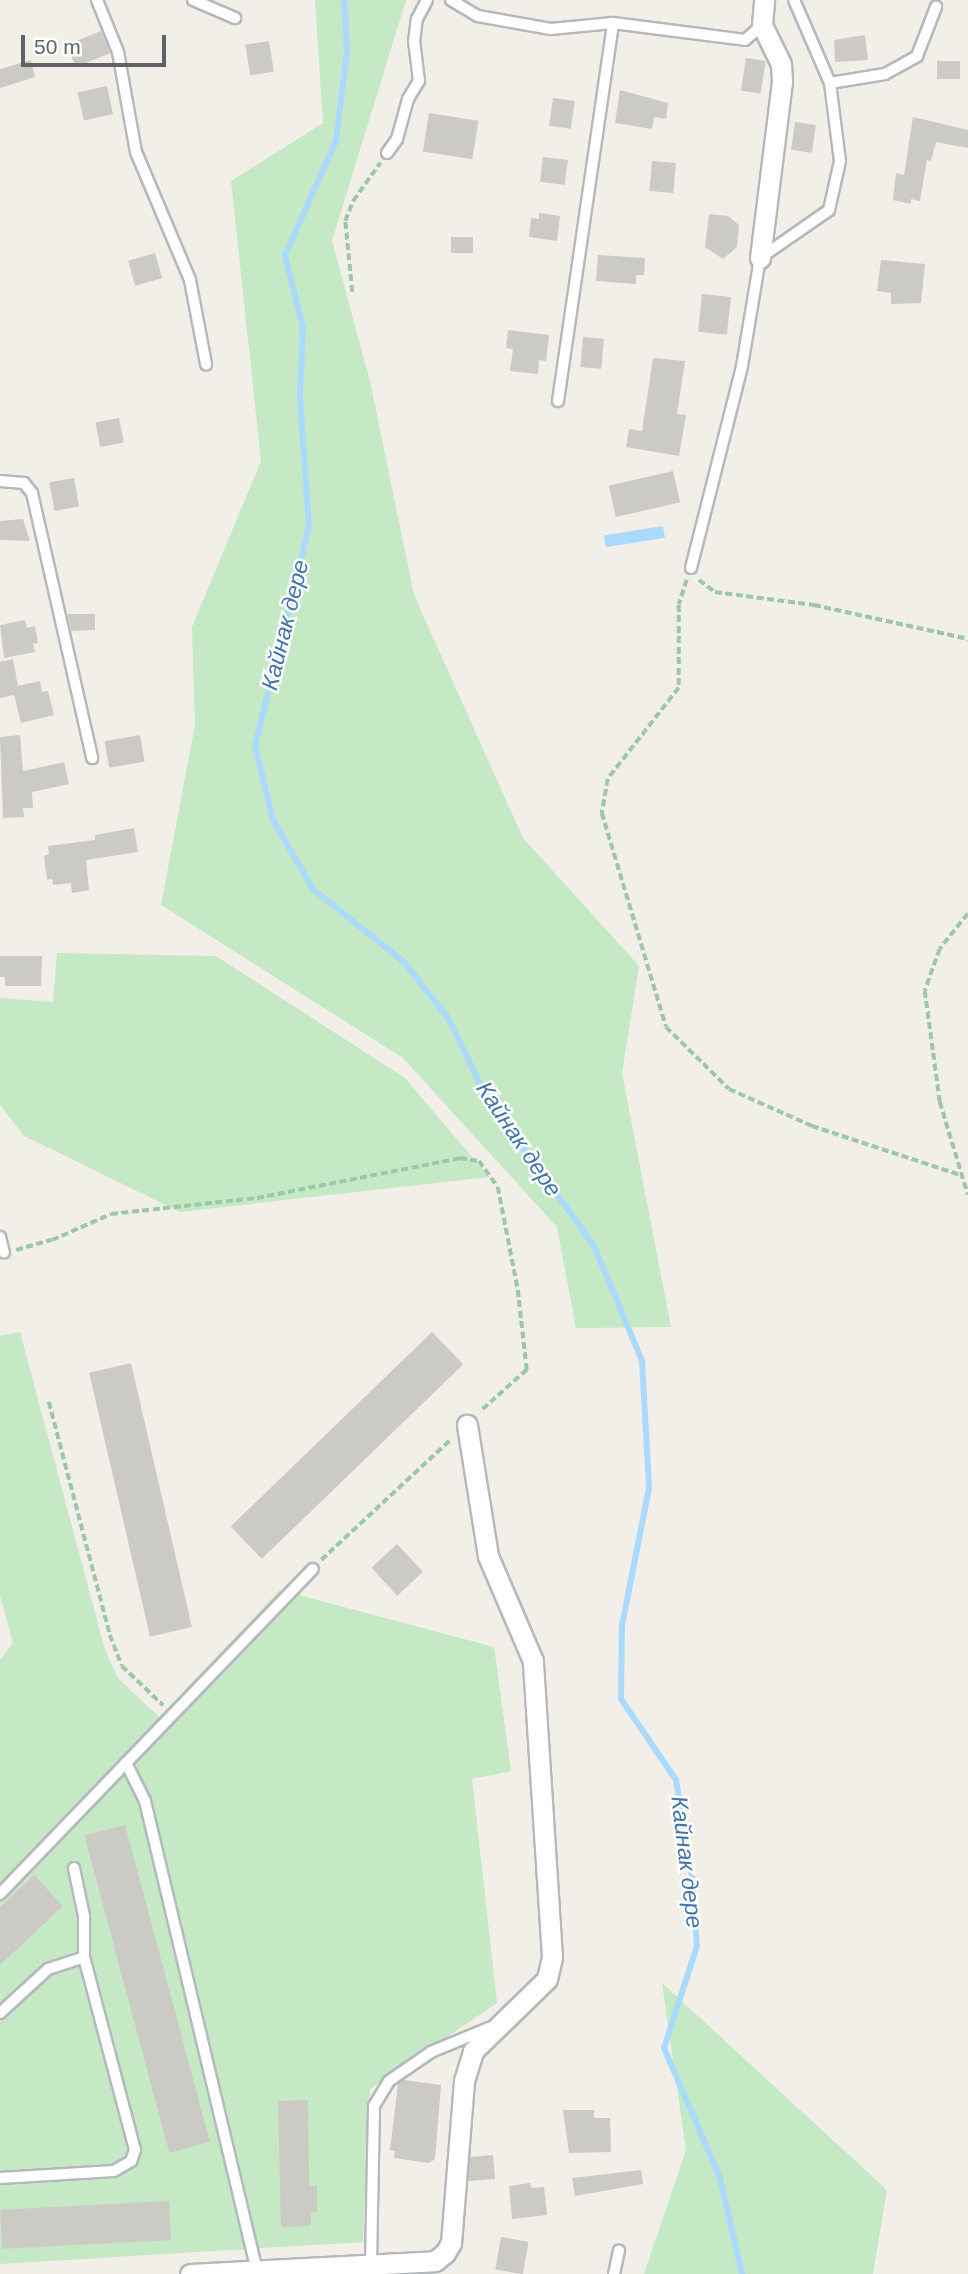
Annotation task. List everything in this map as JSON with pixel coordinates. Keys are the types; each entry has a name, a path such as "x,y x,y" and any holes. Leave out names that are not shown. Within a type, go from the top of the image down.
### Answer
{"street":[{"path":"760,258 782,82 781,64 762,25 764,0"},
{"path":"190,2274 435,2260 451,2243 464,2081 473,2050 493,2027 547,1979 552,1957 533,1661 488,1556 467,1425"}],"lane":[{"path":"97,0 118,52 145,178 190,280 206,364"},
{"path":"193,0 235,18"},
{"path":"387,153 397,139 408,99 419,81 414,43 417,19 427,0"},
{"path":"452,0 478,16 551,29 613,23 745,40 762,25"},
{"path":"691,568 742,366 760,258 829,210 840,161 830,83 794,0"},
{"path":"830,83 886,74 916,56 936,7"},
{"path":"558,401 613,23"},
{"path":"0,481 24,483 32,493 92,758"},
{"path":"0,1237 4,1253"},
{"path":"0,1894 73,1823 126,1763 313,1569"},
{"path":"126,1763 145,1801 257,2270"},
{"path":"0,2178 114,2171 131,2161 133,2139 84,1957 84,1916 74,1868"},
{"path":"0,2013 48,1969 84,1957"},
{"path":"371,2264 374,2106 389,2081 431,2052 493,2027"},
{"path":"614,2274 619,2251"}],"path":[{"path":"352,292 345,221 365,182 387,153"},
{"path":"963,1176 812,1126 729,1089 666,1027 602,813 608,779 679,688 679,605 691,568 715,592 814,605 968,639"},
{"path":"968,914 940,949 925,991 940,1102 968,1195"},
{"path":"4,1253 52,1240 111,1214 257,1198 460,1158 479,1161 498,1187 518,1290 527,1370 313,1569"},
{"path":"49,1402 122,1666 175,1714"}],"green space":[{"path":"315,0 406,0 332,241 370,381 414,595 523,838 639,966 622,1073 671,1327 576,1328 557,1227 403,1058 161,905 195,725 192,627 261,461 231,181 323,123"},
{"path":"57,953 216,956 405,1078 489,1177 180,1212 24,1136 0,1105 0,998 53,1002"},
{"path":"20,1332 105,1650 118,1678 159,1717 280,1590 494,1647 511,1771 472,1779 497,2003 370,2089 363,2242 0,2264 0,1660 13,1643 0,1596 0,1336"},
{"path":"662,1983 887,2190 873,2274 644,2274 686,2150"}],"water":[{"path":"663,526 665,538 606,547 604,535"}],"building":[{"path":"101,31 110,53 76,67 67,45"},
{"path":"865,35 868,60 835,62 834,40"},
{"path":"269,41 274,72 250,75 245,45"},
{"path":"746,58 766,61 761,94 741,91"},
{"path":"31,60 35,77 0,88 0,69"},
{"path":"937,61 960,61 960,79 937,79"},
{"path":"107,86 113,114 84,121 78,92"},
{"path":"620,90 668,103 666,119 654,117 652,129 615,123"},
{"path":"553,98 575,101 571,129 549,126"},
{"path":"429,113 478,121 472,159 423,152"},
{"path":"913,117 968,130 968,148 936,142 931,161 927,160 920,201 911,199 911,204 893,200 896,173 904,175"},
{"path":"795,122 816,125 812,153 791,150"},
{"path":"543,157 568,160 565,185 540,182"},
{"path":"652,161 676,163 673,193 649,191"},
{"path":"539,213 560,216 557,241 529,237 531,218 539,219"},
{"path":"709,214 728,216 739,225 737,247 723,259 705,247"},
{"path":"451,237 473,237 473,253 451,253"},
{"path":"155,253 162,278 135,286 128,261"},
{"path":"598,255 645,258 644,275 636,275 636,284 596,281"},
{"path":"881,260 925,264 921,303 891,304 891,293 877,291"},
{"path":"702,294 731,297 727,335 698,332"},
{"path":"508,330 549,335 546,361 539,360 538,374 510,371 513,349 506,348"},
{"path":"583,337 604,339 601,369 580,367"},
{"path":"653,358 685,361 677,414 686,415 679,456 626,447 629,429 642,431"},
{"path":"119,418 124,443 100,447 95,423"},
{"path":"673,471 680,502 616,517 609,486"},
{"path":"74,478 79,507 54,511 49,482"},
{"path":"23,519 30,541 0,540 0,521"},
{"path":"68,614 95,614 95,630 71,631"},
{"path":"25,620 27,628 35,626 38,643 33,644 35,652 4,658 0,625"},
{"path":"13,659 18,686 40,681 42,692 48,691 54,715 21,723 14,695 0,698 0,662"},
{"path":"20,735 23,771 64,762 69,784 32,792 33,808 23,808 24,817 3,818 0,737"},
{"path":"140,735 145,762 109,768 105,741"},
{"path":"134,828 138,852 86,860 89,890 72,893 71,883 53,885 52,879 47,880 44,856 49,854 48,846 95,840 95,835"},
{"path":"0,956 42,956 41,986 5,986 5,977 0,977"},
{"path":"432,1332 463,1364 262,1559 231,1527"},
{"path":"131,1363 192,1627 150,1637 89,1373"},
{"path":"397,1544 423,1572 397,1596 371,1568"},
{"path":"125,1825 210,2142 169,2153 84,1836"},
{"path":"34,1875 63,1906 0,1965 0,1908"},
{"path":"404,2080 441,2085 435,2159 429,2163 394,2158 395,2151 390,2150 398,2084"},
{"path":"308,2100 309,2186 317,2186 317,2212 311,2213 311,2226 281,2227 278,2101"},
{"path":"563,2110 594,2110 594,2118 610,2118 611,2152 569,2153"},
{"path":"493,2155 495,2179 468,2181 470,2157"},
{"path":"641,2170 643,2184 575,2196 572,2178"},
{"path":"530,2183 531,2188 544,2187 547,2215 512,2219 509,2186"},
{"path":"169,2201 171,2240 2,2249 0,2210"},
{"path":"501,2237 529,2242 523,2274 495,2269"}],"waterway":[{"name":"Кайнак дере","path":"344,0 347,50 336,141 285,255 303,328 300,398 309,526 255,746 273,820 313,889 405,963 448,1018 487,1098 594,1246 642,1361 649,1488 622,1626 621,1699 676,1780 692,1877 697,1946 664,2048 720,2178 742,2274"}]}
